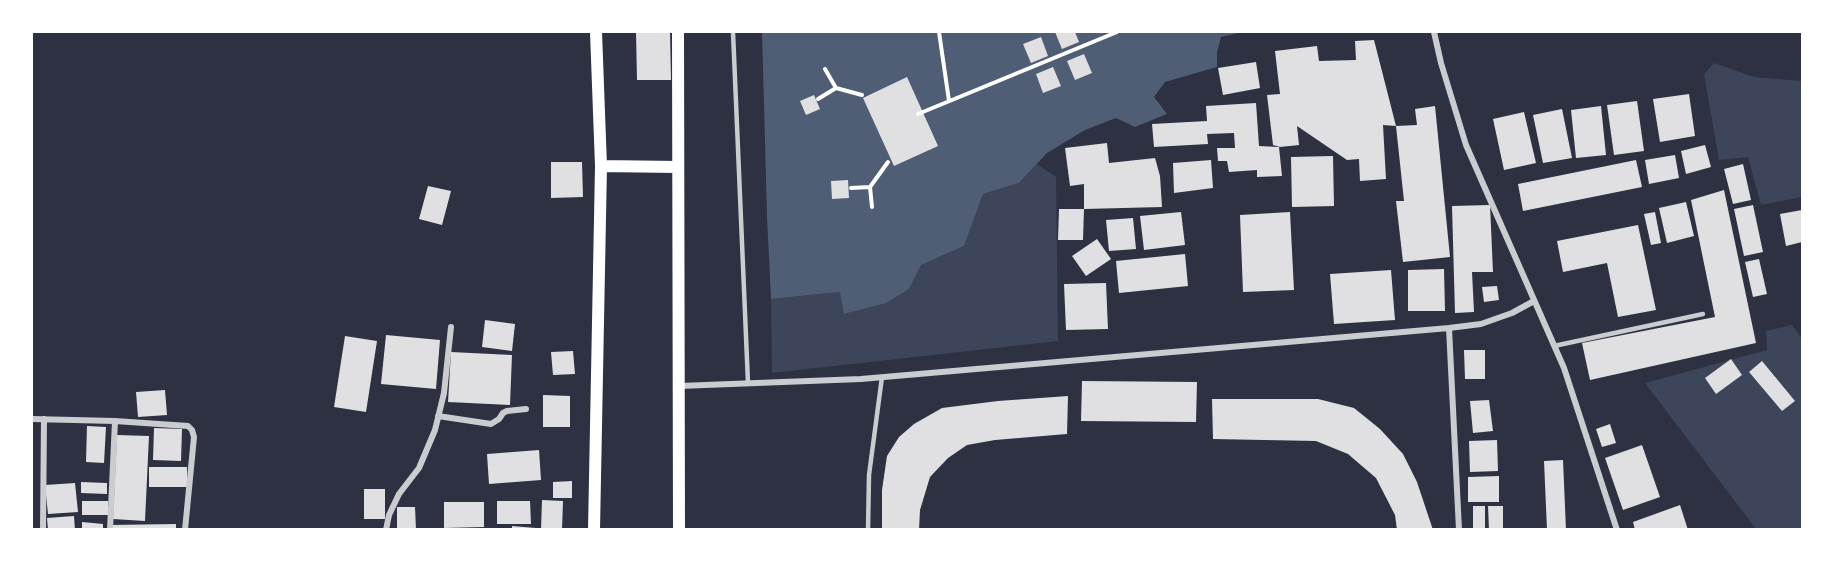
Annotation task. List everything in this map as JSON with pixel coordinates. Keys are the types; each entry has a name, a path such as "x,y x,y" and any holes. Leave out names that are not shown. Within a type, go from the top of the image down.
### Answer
{"main road":[{"path":"594,530 601,166 596,32"},
{"path":"678,32 679,530"},
{"path":"601,166 678,167"}],"street":[{"path":"1434,32 1466,145 1564,368 1617,530"},
{"path":"679,386 882,377 1449,328 1481,324 1512,313 1534,301"},
{"path":"386,530 389,515 399,494 419,468 435,430 444,393 450,327"},
{"path":"1449,328 1459,530"},
{"path":"438,416 491,424 507,411 526,409"},
{"path":"32,419 188,426 194,437 185,530"},
{"path":"44,419 44,530"},
{"path":"110,530 115,421"}],"lane":[{"path":"733,32 748,384"},
{"path":"1554,346 1703,314"},
{"path":"868,530 869,475 882,377"}],"path":[{"path":"939,32 949,101"},
{"path":"918,114 1117,32"},
{"path":"825,69 836,88 862,95"},
{"path":"818,99 836,88"},
{"path":"872,207 870,187 888,162"},
{"path":"851,188 870,187"}],"shaded area":[{"path":"762,32 1242,32 1221,37 1217,52 1217,67 1165,82 1154,97 1167,114 1135,127 1116,118 1085,130 1047,153 1019,183 983,194 964,246 921,265 909,289 886,303 844,314 840,292 771,299"},
{"path":"1714,63 1754,77 1802,81 1802,197 1761,205 1748,157 1719,160 1704,74"},
{"path":"1037,164 1056,177 1058,341 772,373 771,299 840,292 845,314 909,289 921,265 964,246 983,194 1019,183"},
{"path":"1792,325 1802,339 1802,529 1756,529 1645,383 1767,350 1766,331"}],"building":[{"path":"636,32 670,32 671,80 637,80"},
{"path":"1055,32 1075,32 1079,42 1062,49"},
{"path":"1041,37 1048,56 1031,63 1023,44"},
{"path":"1374,40 1396,126 1383,125 1386,179 1360,181 1359,159 1347,160 1297,126 1299,145 1280,147 1273,145 1267,95 1280,94 1275,51 1317,46 1319,61 1356,60 1355,41"},
{"path":"1084,54 1092,73 1075,80 1067,61"},
{"path":"1256,62 1260,88 1223,95 1218,68"},
{"path":"1053,67 1061,86 1043,93 1036,74"},
{"path":"907,77 938,146 894,166 863,98"},
{"path":"1689,94 1695,136 1660,142 1653,99"},
{"path":"814,95 820,109 806,115 800,101"},
{"path":"1637,101 1644,151 1614,155 1607,105"},
{"path":"1256,103 1259,146 1279,147 1282,176 1257,177 1257,170 1229,172 1227,161 1218,161 1217,148 1235,148 1234,133 1207,134 1208,144 1154,147 1152,124 1207,121 1206,106"},
{"path":"1435,106 1450,257 1403,262 1396,201 1404,201 1396,126 1417,125 1415,109"},
{"path":"1601,106 1606,155 1576,158 1571,110"},
{"path":"1562,109 1572,158 1543,163 1533,115"},
{"path":"1524,112 1536,163 1504,170 1493,119"},
{"path":"1107,143 1109,163 1155,158 1160,176 1162,207 1084,209 1084,184 1070,186 1065,148"},
{"path":"1705,145 1711,167 1686,174 1681,151"},
{"path":"1675,155 1679,178 1649,184 1645,160"},
{"path":"1333,156 1334,206 1292,207 1291,157"},
{"path":"1211,160 1213,188 1174,193 1173,163"},
{"path":"1636,160 1642,187 1523,211 1518,184"},
{"path":"551,162 582,162 583,197 551,198"},
{"path":"1743,164 1751,200 1733,204 1724,169"},
{"path":"848,180 849,198 832,199 831,181"},
{"path":"428,186 451,191 442,225 419,219"},
{"path":"1724,190 1756,343 1590,380 1582,343 1715,317 1691,200"},
{"path":"1686,202 1694,236 1667,243 1659,208"},
{"path":"1490,205 1493,272 1472,272 1474,312 1455,313 1452,206"},
{"path":"1753,205 1763,252 1744,256 1734,209"},
{"path":"1059,209 1084,209 1083,240 1058,240"},
{"path":"1802,210 1802,242 1786,246 1780,214"},
{"path":"1181,212 1185,245 1144,250 1140,216"},
{"path":"1290,212 1294,290 1243,292 1240,215"},
{"path":"1655,212 1661,243 1651,245 1644,214"},
{"path":"1133,218 1136,249 1109,251 1106,220"},
{"path":"1638,225 1656,310 1618,317 1607,263 1563,272 1557,241"},
{"path":"1097,239 1111,259 1086,276 1072,256"},
{"path":"1185,254 1188,286 1119,293 1116,261"},
{"path":"1759,259 1767,294 1753,297 1745,262"},
{"path":"1444,269 1445,311 1408,311 1408,270"},
{"path":"1391,270 1395,320 1334,324 1330,274"},
{"path":"1106,283 1108,329 1066,330 1064,284"},
{"path":"1497,286 1499,300 1484,302 1482,287"},
{"path":"485,320 515,324 512,351 482,347"},
{"path":"386,335 440,340 436,389 381,384"},
{"path":"345,336 377,341 366,412 334,407"},
{"path":"1464,350 1485,350 1485,379 1465,379"},
{"path":"573,351 575,374 553,375 551,352"},
{"path":"451,352 512,355 510,405 448,402"},
{"path":"1731,359 1742,375 1716,394 1705,378"},
{"path":"1762,361 1795,401 1782,411 1749,372"},
{"path":"1082,381 1197,382 1196,422 1081,421"},
{"path":"165,390 167,415 138,417 136,392"},
{"path":"543,395 570,396 570,427 543,427"},
{"path":"1068,396 1067,434 995,440 967,445 948,458 930,477 920,510 919,530 882,530 882,490 887,456 899,437 914,424 942,408"},
{"path":"1212,399 1318,399 1354,408 1380,429 1403,454 1417,482 1433,530 1397,530 1395,515 1376,478 1348,454 1316,441 1213,439"},
{"path":"1489,400 1493,431 1473,433 1470,401"},
{"path":"1610,424 1616,443 1602,447 1596,429"},
{"path":"87,426 106,427 104,463 86,462"},
{"path":"154,428 182,429 181,461 153,460"},
{"path":"117,435 149,436 145,521 113,519"},
{"path":"1497,440 1498,471 1470,472 1469,441"},
{"path":"1642,445 1660,497 1623,510 1605,458"},
{"path":"539,450 541,480 489,484 487,454"},
{"path":"1563,460 1566,530 1547,530 1544,461"},
{"path":"149,467 187,467 187,487 149,487"},
{"path":"1499,476 1499,502 1468,502 1468,477"},
{"path":"572,481 572,498 553,498 553,482"},
{"path":"81,482 107,483 107,494 81,493"},
{"path":"75,483 78,512 48,514 45,485"},
{"path":"364,489 385,489 385,519 364,519"},
{"path":"542,500 563,501 562,530 541,530"},
{"path":"82,501 108,501 108,515 82,515"},
{"path":"497,501 530,501 531,524 497,524"},
{"path":"444,502 484,502 484,527 444,528"},
{"path":"1680,505 1688,530 1635,530 1633,522"},
{"path":"1473,506 1485,506 1485,530 1473,530"},
{"path":"1488,506 1503,506 1503,530 1489,530"},
{"path":"397,507 415,507 416,530 397,530"},
{"path":"74,516 75,530 48,530 47,518"},
{"path":"82,522 103,524 103,530 82,530"},
{"path":"176,524 176,530 110,530 110,525"},
{"path":"512,526 536,528 536,530 512,530"}]}
